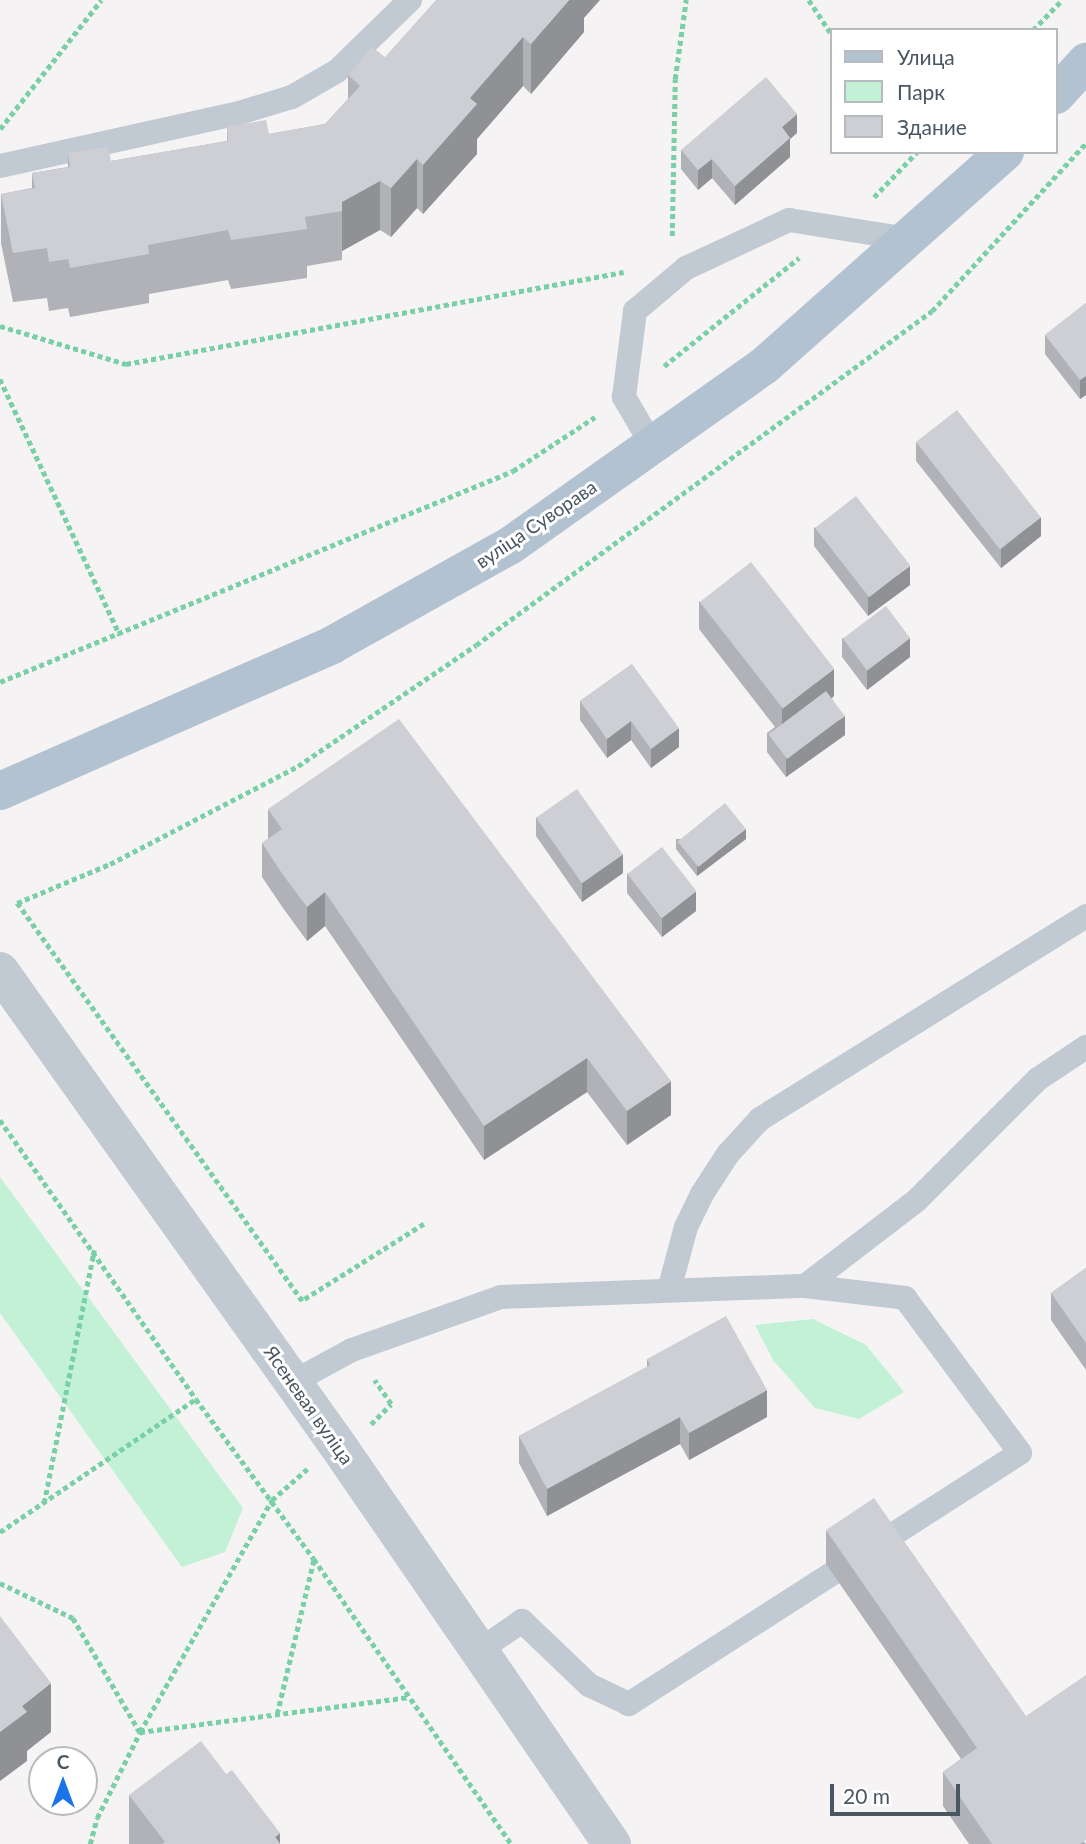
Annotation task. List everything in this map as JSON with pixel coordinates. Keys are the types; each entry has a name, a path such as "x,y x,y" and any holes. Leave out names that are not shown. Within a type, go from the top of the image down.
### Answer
{"main road":[{"path":"1058,93 1086,62"},
{"name":"вуліца Суворава","path":"0,791 332,645 511,545 765,365 1003,154"}],"street":[{"name":"Ясеневая вуліца","path":"0,971 293,1382 612,1844"}],"lane":[{"path":"0,166 239,113 292,97 337,71 410,0"},
{"path":"652,445 624,397 635,312 679,266 789,220 908,239"},
{"path":"669,1290 686,1227 702,1194 728,1153 760,1119 1086,916"},
{"path":"805,1286 917,1200 1038,1079 1086,1047"},
{"path":"293,1382 352,1350 501,1297 805,1286 905,1298 1020,1453 629,1704 589,1685 522,1621 480,1650"}],"path":[{"path":"0,130 100,0"},
{"path":"0,326 126,364 679,266 675,79 686,0"},
{"path":"809,0 830,32"},
{"path":"1035,28 1062,0"},
{"path":"424,1224 302,1301 17,903 110,864 298,766 476,645 932,311 1086,143"},
{"path":"0,682 120,635 513,471 624,397 836,228 915,154"},
{"path":"0,379 120,635"},
{"path":"0,1120 94,1249 195,1399 314,1559 511,1844"},
{"path":"44,1503 94,1249"},
{"path":"352,1350 391,1404 364,1431"},
{"path":"0,1532 195,1399"},
{"path":"90,1844 97,1818 140,1732 272,1500 312,1465"},
{"path":"277,1714 314,1559"},
{"path":"0,1583 73,1618 140,1732"},
{"path":"140,1732 408,1697"}],"green space":[{"path":"0,1177 243,1508 225,1552 182,1567 0,1313"},
{"path":"813,1319 866,1345 904,1392 859,1419 815,1408 773,1360 755,1325"}],"building":[{"path":"436,0 569,0 531,44 523,37 470,98 477,104 423,165 417,159 391,188 380,181 342,202 342,211 305,217 307,229 231,240 228,230 148,245 149,254 70,268 68,259 49,262 47,248 13,253 1,194 35,188 32,173 70,167 68,153 108,147 111,161 228,141 227,127 266,120 269,134 325,124 360,86 348,75 372,47 385,57"},
{"path":"766,77 797,114 782,127 790,138 735,186 712,159 698,170 681,150"},
{"path":"1086,303 1086,376 1080,380 1045,335"},
{"path":"957,410 1041,517 1000,549 916,442"},
{"path":"856,496 910,565 869,597 815,528"},
{"path":"751,562 834,668 783,708 700,602"},
{"path":"886,606 910,638 867,670 843,638"},
{"path":"632,664 679,728 651,749 631,721 607,739 580,701"},
{"path":"826,691 845,716 787,759 768,734"},
{"path":"399,719 671,1081 627,1111 587,1058 484,1126 325,892 307,907 262,843 282,829 268,809"},
{"path":"577,789 623,855 582,883 536,818"},
{"path":"725,803 746,829 698,867 678,841"},
{"path":"662,847 696,891 662,918 627,874"},
{"path":"1086,1268 1086,1343 1051,1293"},
{"path":"726,1316 767,1390 689,1433 680,1417 547,1489 519,1436 650,1365 647,1359"},
{"path":"874,1498 1026,1716 1086,1675 1086,1840 1080,1844 992,1844 943,1772 977,1748 826,1530"},
{"path":"0,1616 51,1683 22,1706 27,1712 0,1732"},
{"path":"201,1741 226,1774 232,1770 280,1833 275,1837 280,1844 162,1844 165,1842 129,1795"}]}
